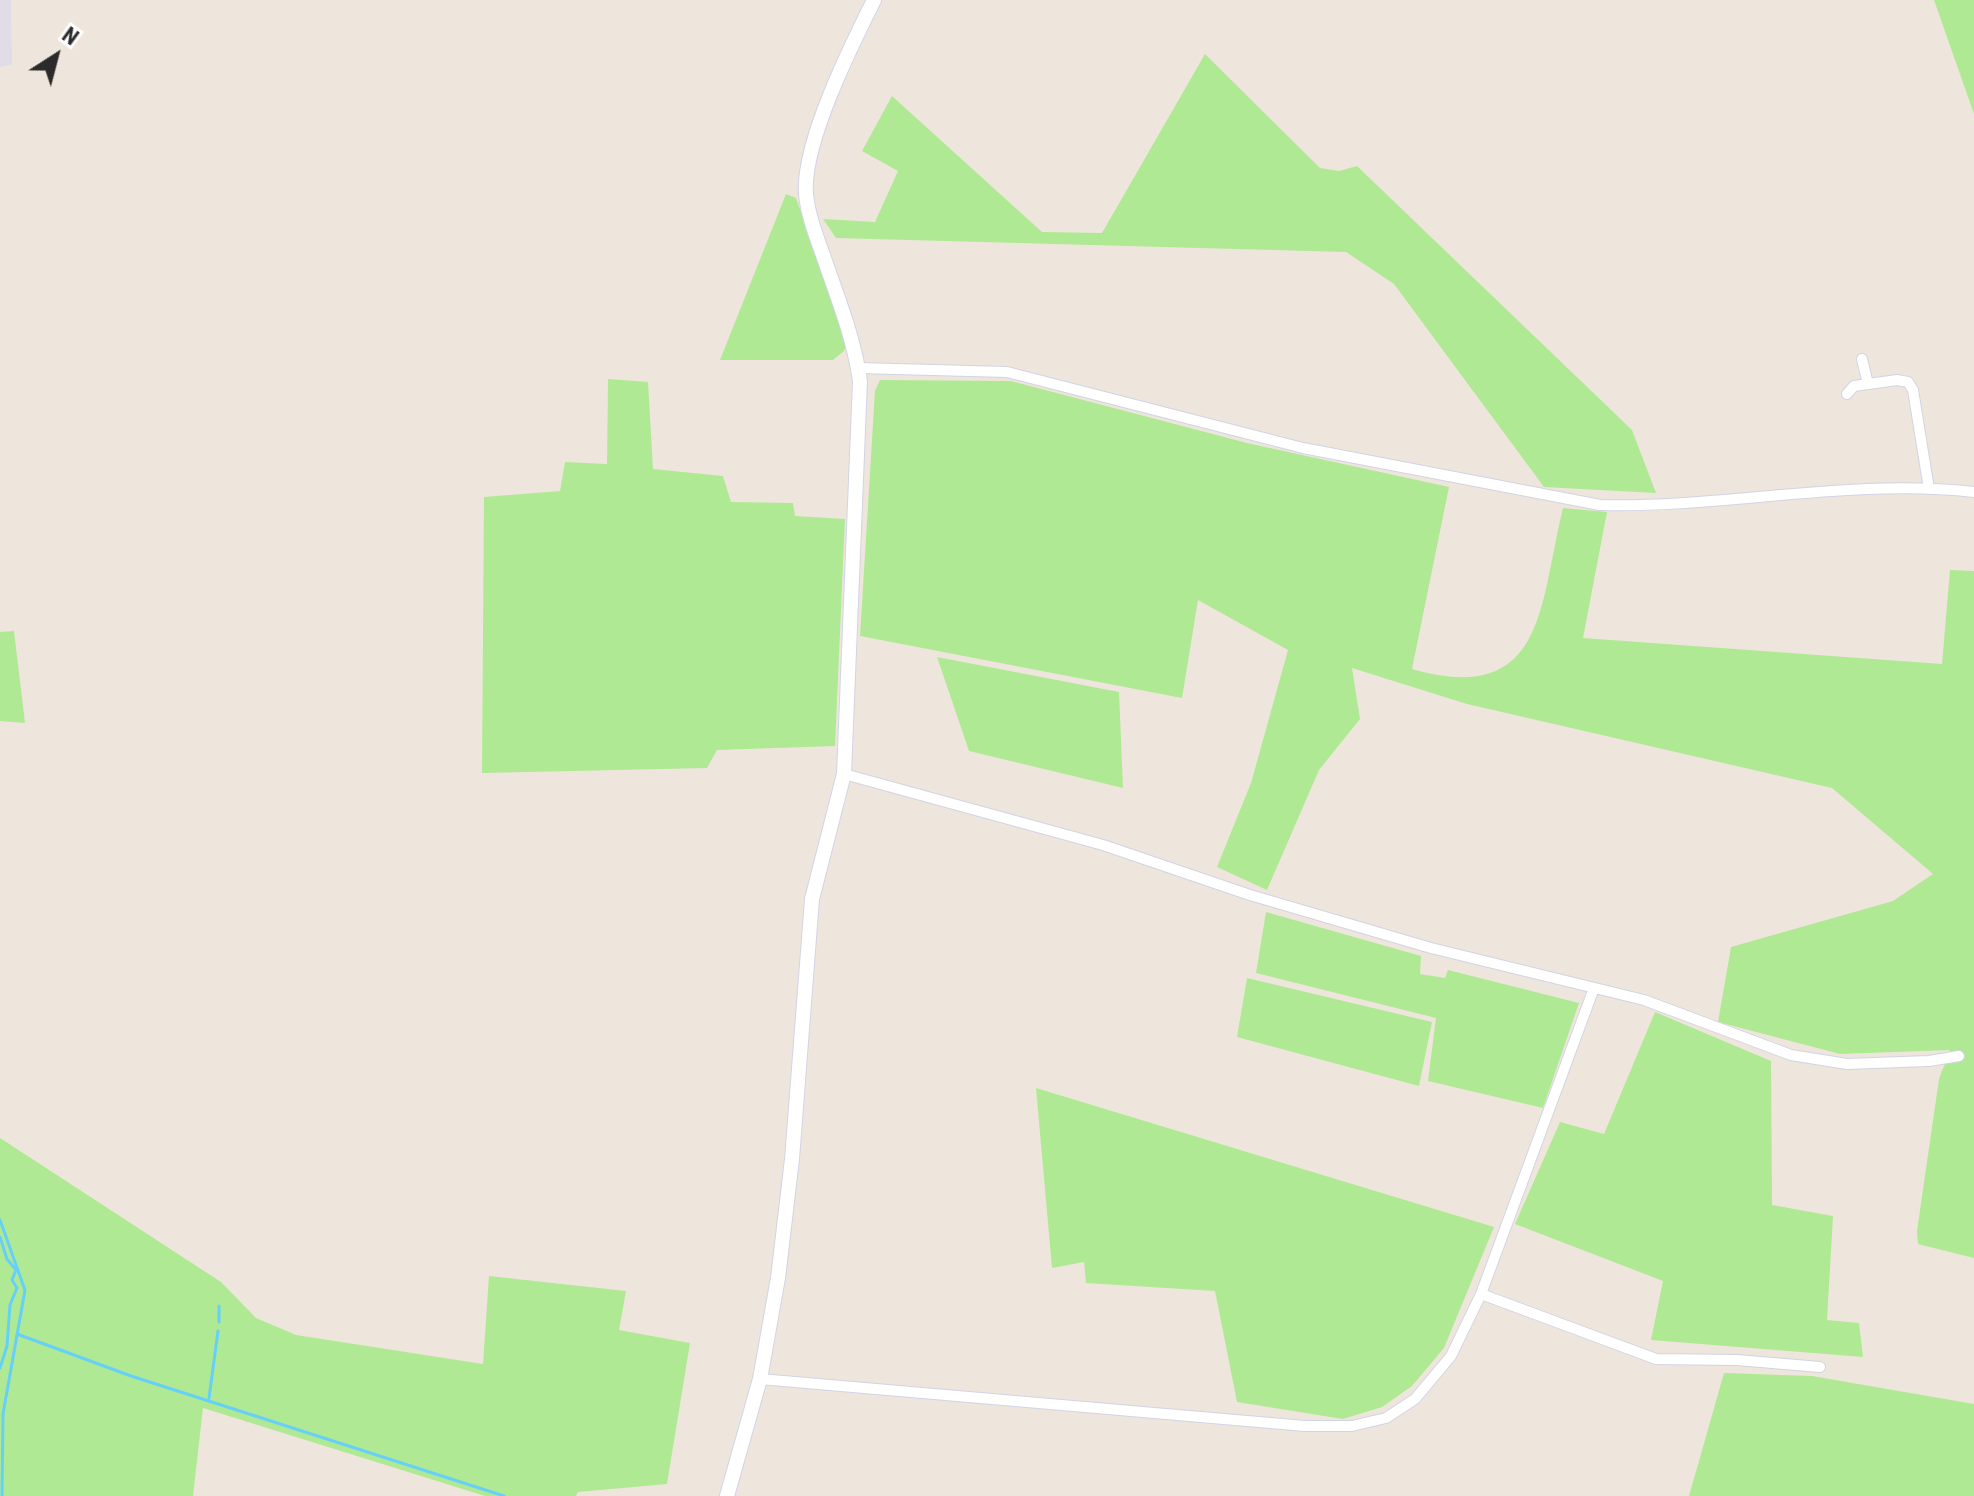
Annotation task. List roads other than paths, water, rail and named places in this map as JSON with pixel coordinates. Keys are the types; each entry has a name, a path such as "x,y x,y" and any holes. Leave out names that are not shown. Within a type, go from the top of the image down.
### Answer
{"street":[{"path":"727,1496 760,1379 785,1222 812,899 844,774 861,413 858,368 851,336 811,221 806,195 807,166 824,114 874,0"},
{"path":"1862,359 1868,384"},
{"path":"858,368 1007,372 1303,448 1600,505 1643,506 1879,489 1974,492"},
{"path":"1847,394 1854,386 1903,380 1913,390 1929,489"},
{"path":"844,774 1103,845 1250,895 1431,948 1644,1000 1791,1055 1847,1064 1929,1061 1959,1056"},
{"path":"760,1379 1295,1425 1352,1426 1395,1413 1434,1379 1458,1345 1481,1294 1594,988"},
{"path":"1481,1294 1656,1359 1737,1360 1820,1367"}],"waterway":[{"path":"0,1220 25,1290 3,1414 2,1496"},
{"path":"0,1237 7,1259 16,1270 12,1280 17,1288 10,1305 7,1346 0,1368"},
{"path":"219,1306 219,1322"},
{"path":"209,1398 218,1331"},
{"path":"17,1334 131,1376 504,1496"}]}
